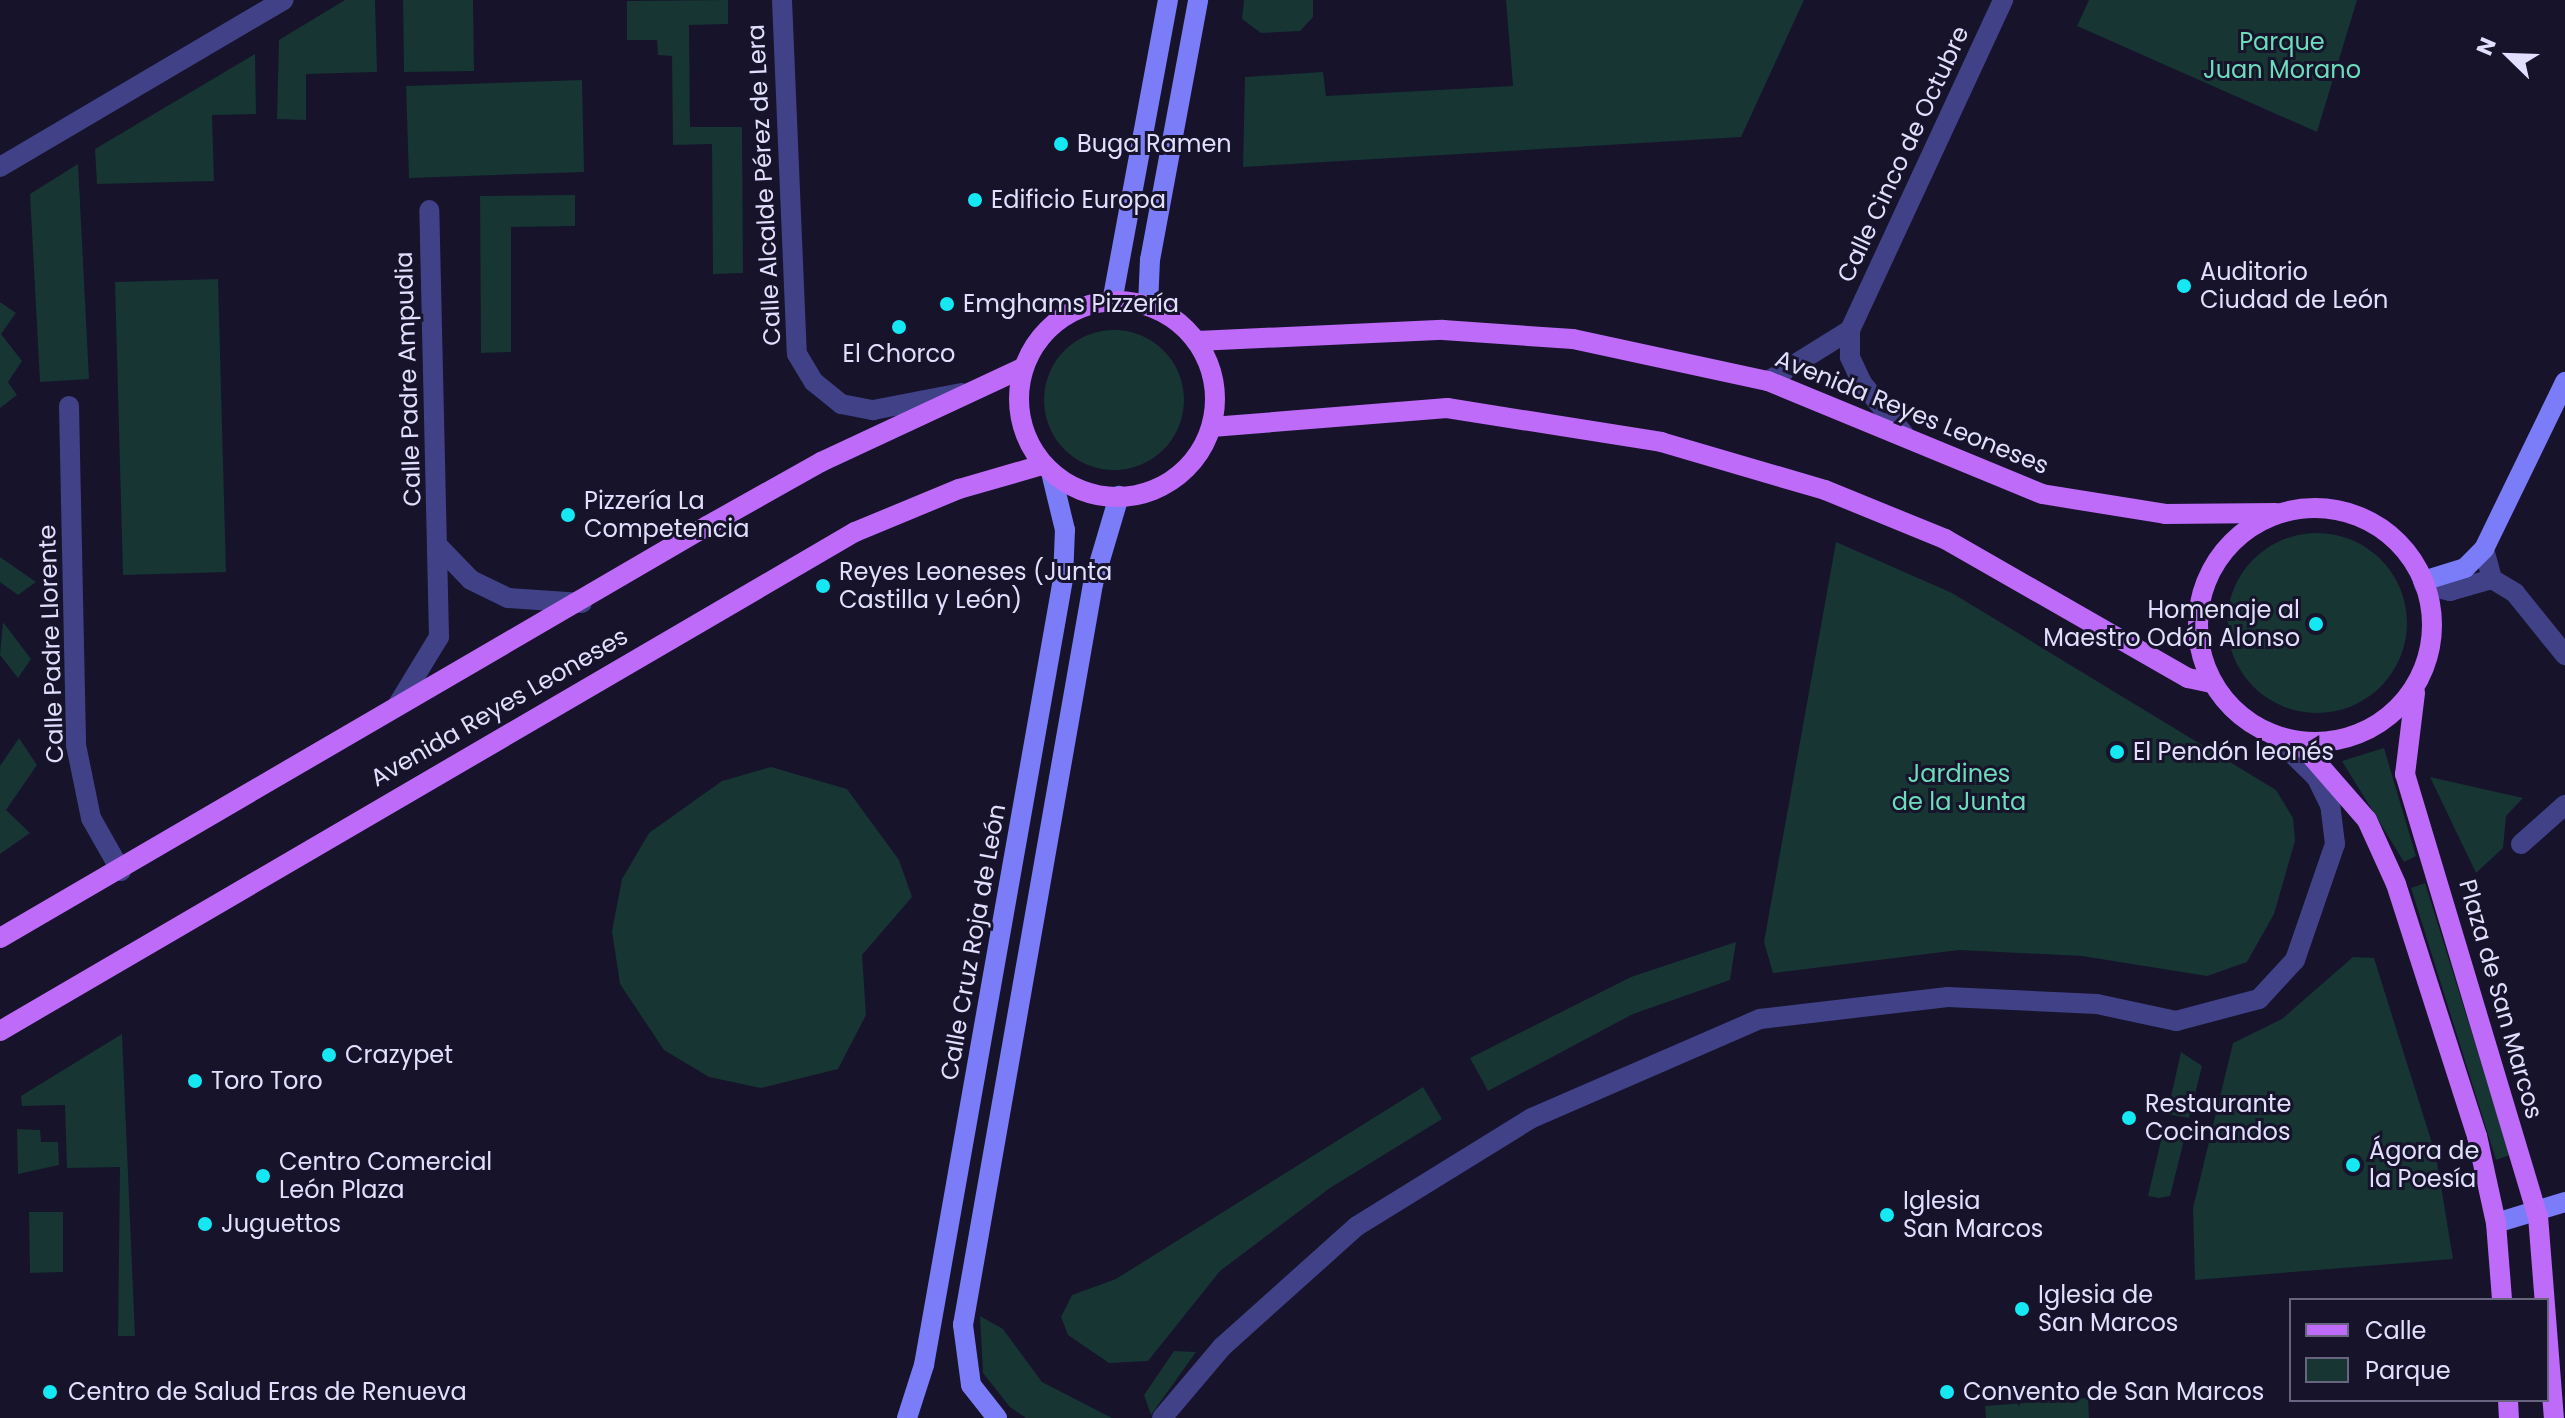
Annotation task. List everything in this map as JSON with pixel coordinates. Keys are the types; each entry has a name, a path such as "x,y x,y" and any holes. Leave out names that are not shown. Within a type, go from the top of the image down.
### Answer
{"main road":[{"path":"1112,302 1168,0"},
{"path":"1148,305 1150,260 1198,0"},
{"path":"1112,302 1148,305 1197,341 1211,372 1212,427 1177,476 1119,496 1071,487 1046,469 1022,422 1023,368 1059,319 1112,302"},
{"name":"Avenida Reyes Leoneses","path":"1197,341 1443,330 1573,339 1768,381 2077,502 2176,515 2276,513"},
{"name":"Avenida Reyes Leoneses","path":"0,938 121,871 397,706 582,603 821,462 1023,368"},
{"path":"2424,583 2465,568 2484,549 2565,382"},
{"path":"1212,427 1447,408 1661,442 1825,490 1945,539 2153,659 2212,683 2272,734 2299,742 2362,733 2415,693 2434,629 2424,583 2401,545 2354,514 2303,507 2276,513 2227,547 2207,578 2197,613 2199,650 2212,683"},
{"name":"Avenida Reyes Leoneses","path":"0,1031 855,532 959,489 1046,469"},
{"name":"Calle Cruz Roja de León","path":"907,1418 927,1351 1063,579 1065,530 1046,469"},
{"path":"997,1418 971,1385 963,1325 1093,584 1119,496"},
{"name":"Plaza de San Marcos","path":"2415,693 2405,774 2538,1216 2544,1298"},
{"path":"2299,742 2367,820 2396,884 2477,1136 2496,1223 2502,1298"},
{"path":"2496,1223 2538,1216 2565,1202"},
{"name":"Plaza de San Marcos","path":"2549,1355 2554,1418"}],"street":[{"path":"0,167 283,0"},
{"name":"Calle Alcalde Pérez de Lera","path":"782,0 797,354 814,382 841,404 873,410 977,390"},
{"name":"Calle Cinco de Octubre","path":"1850,330 2003,0"},
{"name":"Calle Padre Ampudia","path":"397,706 439,637 429,210"},
{"path":"1768,381 1850,330"},
{"path":"1850,330 1850,357 1862,383 1904,434"},
{"name":"Calle Padre Llorente","path":"69,406 76,745 91,818 121,871"},
{"path":"439,547 471,580 508,598 582,603"},
{"path":"2484,549 2492,579 2515,593 2565,655"},
{"path":"2424,583 2450,591 2492,579"},
{"path":"1162,1418 1222,1347 1357,1226 1532,1118 1760,1019 1948,997 2097,1004 2176,1021 2259,999 2295,960 2335,844 2330,805 2317,778 2272,734"},
{"path":"2521,844 2565,805"}],"green space":[{"path":"345,0 375,0 377,72 306,74 306,120 277,119 279,40"},
{"path":"403,0 473,0 474,71 404,72"},
{"path":"728,0 728,24 689,25 690,127 742,127 743,273 713,274 712,144 673,145 672,56 658,55 657,40 627,40 627,1"},
{"path":"1244,0 1313,0 1313,17 1300,31 1261,33 1242,19"},
{"path":"1506,0 1804,0 1741,137 1243,167 1245,77 1323,72 1326,96 1513,86"},
{"name":"Parque Juan Morano","path":"2089,0 2357,0 2317,132 2077,26"},
{"path":"255,54 256,114 212,115 214,181 97,184 95,149"},
{"path":"582,80 584,172 409,178 406,86"},
{"path":"78,164 89,379 40,382 30,194"},
{"path":"575,195 575,226 511,227 511,352 481,353 480,196"},
{"path":"218,279 226,572 123,575 115,282"},
{"path":"0,302 16,313 1,334 22,361 8,382 17,395 0,408"},
{"path":"1114,330 1141,335 1164,350 1179,373 1184,400 1179,427 1164,450 1141,465 1114,470 1087,465 1064,450 1049,427 1044,400 1049,373 1064,350 1087,335"},
{"path":"2317,533 2352,539 2381,559 2401,588 2407,623 2401,658 2381,687 2352,707 2317,713 2282,707 2253,687 2233,658 2227,623 2233,588 2253,559 2282,539"},
{"name":"Jardines de la Junta","path":"1836,542 1952,593 2276,790 2293,818 2295,841 2274,914 2247,962 2207,976 2082,956 1959,950 1773,973 1764,942"},
{"path":"0,557 36,582 18,595 0,582"},
{"path":"3,622 31,659 18,678 0,655"},
{"path":"19,738 37,765 6,810 30,833 0,854 0,766"},
{"path":"2384,748 2416,856 2404,862 2342,761"},
{"path":"771,767 847,789 899,860 912,897 862,955 866,1015 838,1069 761,1088 709,1077 664,1050 620,984 612,931 622,879 649,833 722,781"},
{"path":"2430,777 2523,798 2506,816 2503,848 2476,873"},
{"path":"2425,883 2510,1155 2496,1160 2411,888"},
{"path":"1736,942 1730,980 1633,1014 1488,1091 1470,1058 1631,977"},
{"path":"2353,957 2374,958 2436,1156 2453,1259 2195,1280 2193,1208 2233,1043 2282,1019"},
{"path":"122,1034 135,1336 118,1336 120,1167 67,1168 65,1105 22,1106 21,1096"},
{"path":"2181,1052 2202,1066 2189,1118 2167,1114"},
{"path":"1423,1087 1442,1119 1330,1188 1220,1271 1148,1361 1109,1363 1068,1335 1061,1317 1072,1295 1116,1279"},
{"path":"17,1129 40,1130 41,1142 58,1142 59,1165 18,1174"},
{"path":"2162,1136 2184,1140 2170,1196 2159,1198 2148,1196"},
{"path":"29,1212 63,1212 63,1272 30,1273"},
{"path":"980,1316 1003,1329 1042,1382 1112,1418 1026,1418 1010,1407 983,1373"},
{"path":"1174,1351 1196,1352 1151,1415 1144,1395"},
{"path":"2088,1398 2089,1418 1986,1418 1985,1406"}],"place":[{"name":"Buga Ramen","path":"1061,144"},
{"name":"Edificio Europa","path":"975,200"},
{"name":"Auditorio Ciudad de León","path":"2184,286"},
{"name":"Emghams Pizzería","path":"947,304"},
{"name":"El Chorco","path":"899,327"},
{"name":"Pizzería La Competencia","path":"568,515"},
{"name":"Reyes Leoneses (Junta Castilla y León)","path":"823,586"},
{"name":"Homenaje al Maestro Odón Alonso","path":"2316,624"},
{"name":"El Pendón leonés","path":"2117,752"},
{"name":"Crazypet","path":"329,1055"},
{"name":"Toro Toro","path":"195,1081"},
{"name":"Restaurante Cocinandos","path":"2129,1118"},
{"name":"Ágora de la Poesía","path":"2353,1165"},
{"name":"Centro Comercial León Plaza","path":"263,1176"},
{"name":"Iglesia San Marcos","path":"1887,1215"},
{"name":"Juguettos","path":"205,1224"},
{"name":"Iglesia de San Marcos","path":"2022,1309"},
{"name":"Centro de Salud Eras de Renueva","path":"50,1392"},
{"name":"Convento de San Marcos","path":"1947,1392"}]}
